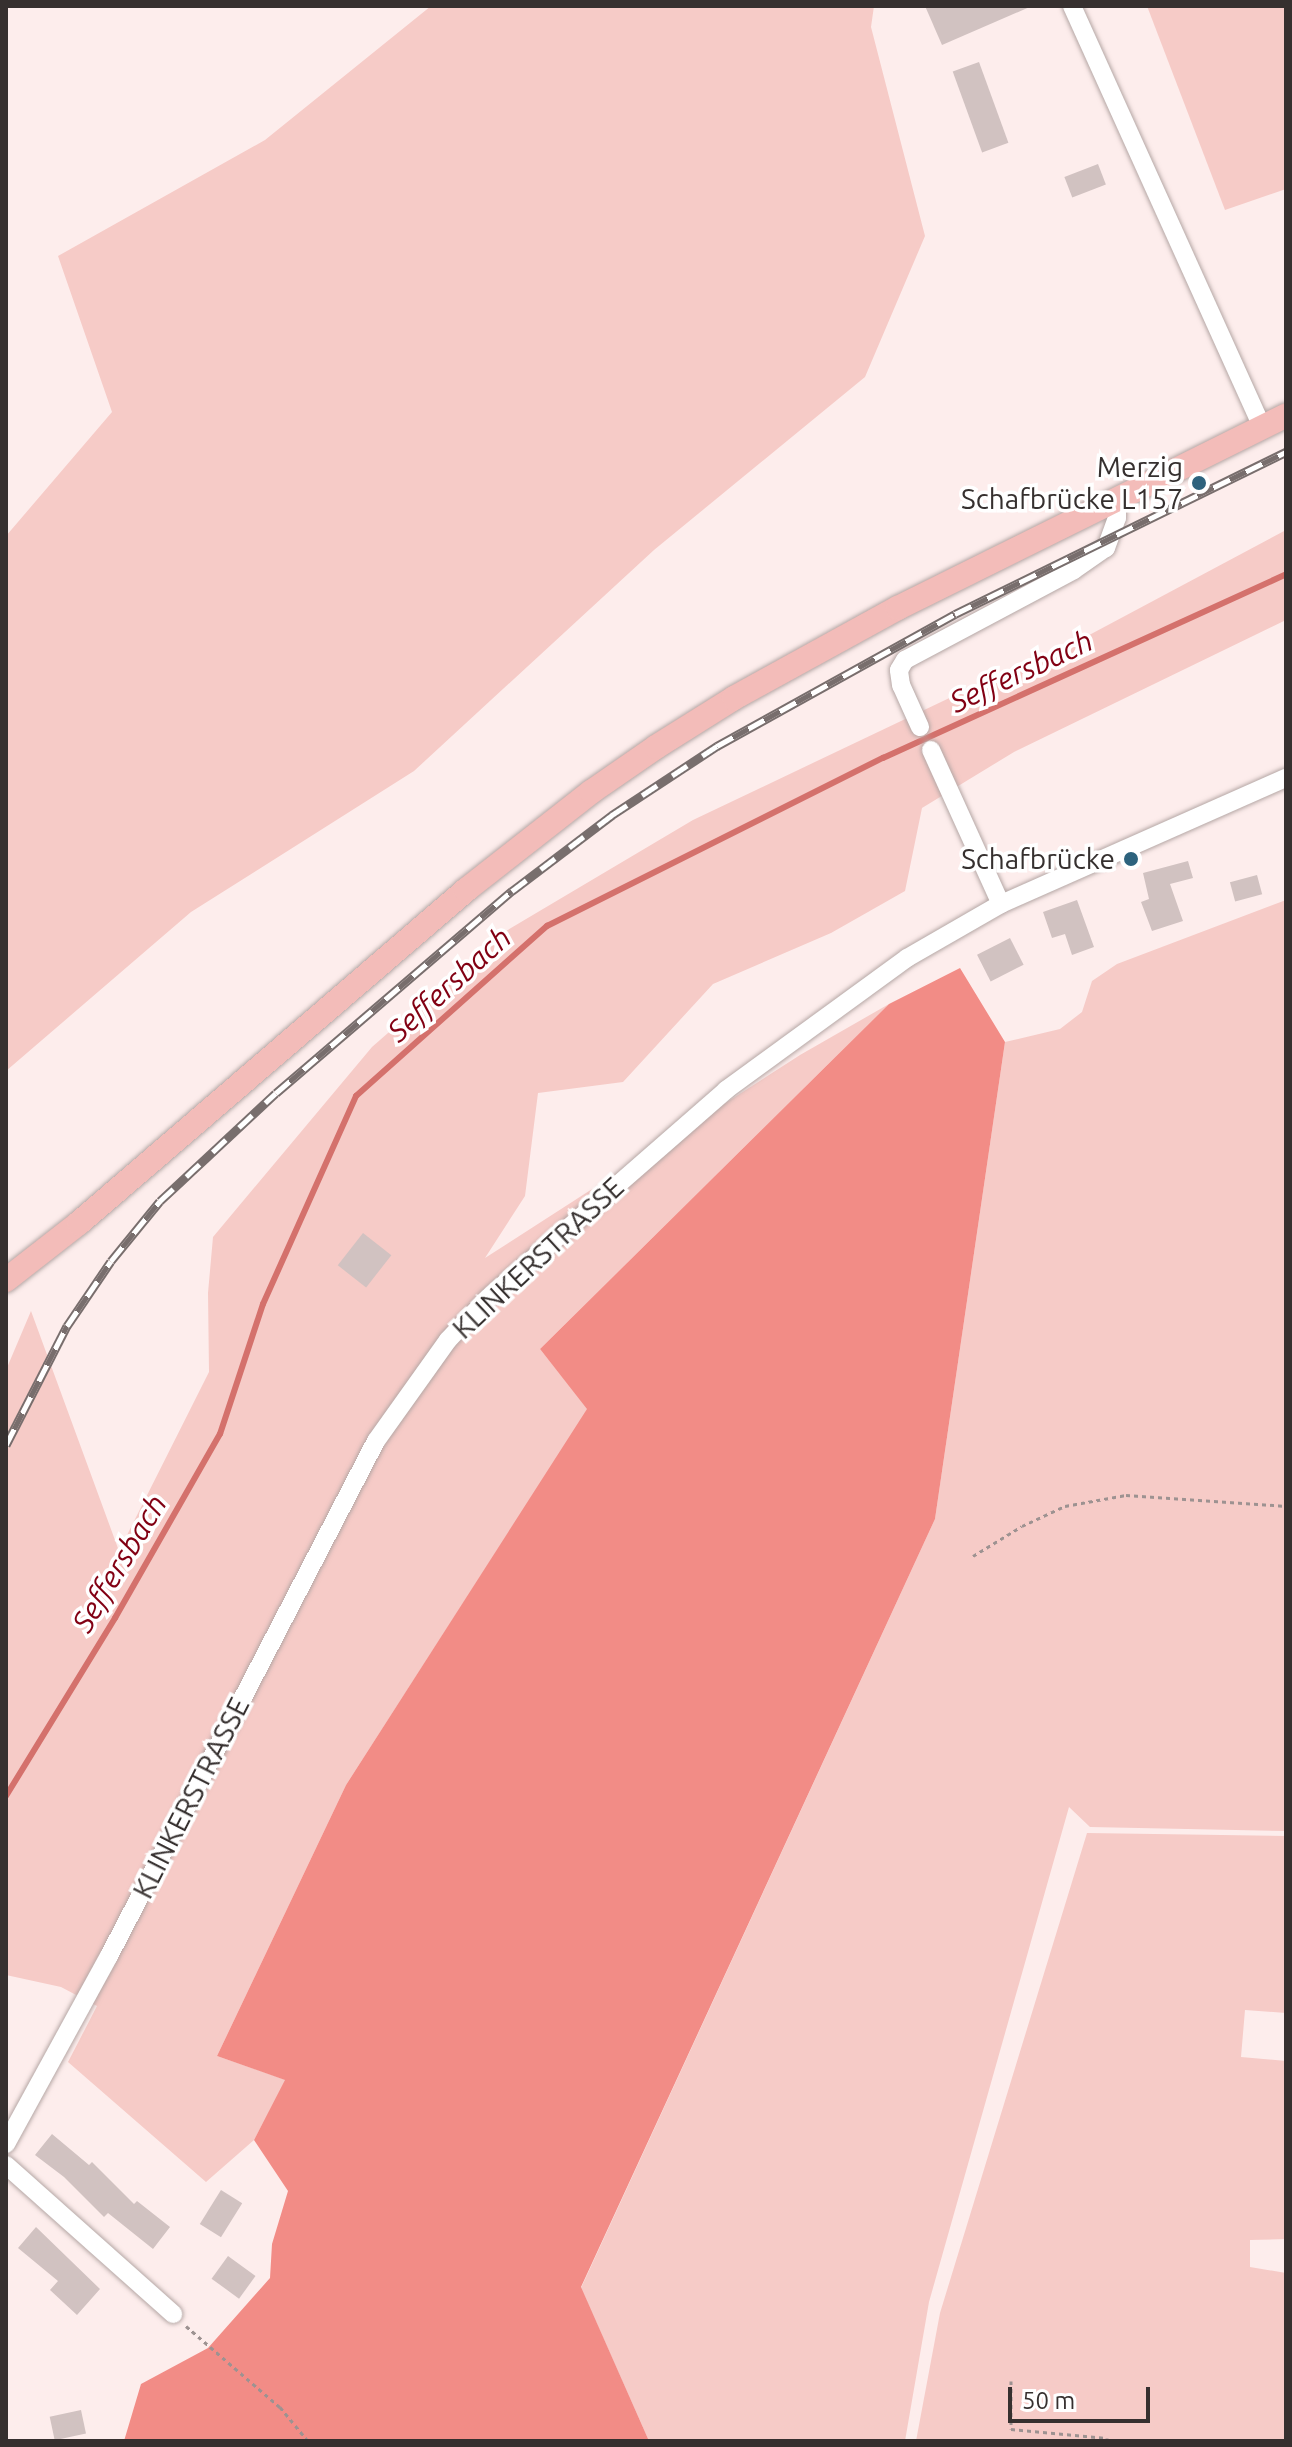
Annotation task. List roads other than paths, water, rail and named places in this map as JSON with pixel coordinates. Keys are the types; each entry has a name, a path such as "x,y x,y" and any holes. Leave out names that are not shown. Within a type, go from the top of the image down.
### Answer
{"main road":[{"path":"6,1280 79,1223 466,890 591,792 682,731 804,658 1286,415"}],"street":[{"path":"1072,6 1262,427"},
{"path":"920,727 901,685 899,670 905,660 1060,578 1106,548 1117,518 1117,500"},
{"path":"931,750 1001,904"},
{"name":"KLINKERSTRASSE","path":"6,2144 95,1982 376,1441 448,1340 489,1297 726,1090 907,958 1001,904 1286,778"},
{"path":"6,2165 173,2314"}],"waterway":[{"name":"Seffersbach","path":"6,1796 115,1618 220,1434 263,1304 356,1096 547,926 883,758 1286,574"}],"railway":[{"path":"6,1445 67,1326 111,1261 160,1201 276,1093 512,891 612,815 717,746 955,614 1286,452"}],"place":[{"name":"Merzig Schafbrücke L157","path":"1199,483"},
{"name":"Schafbrücke","path":"1131,859"}]}
